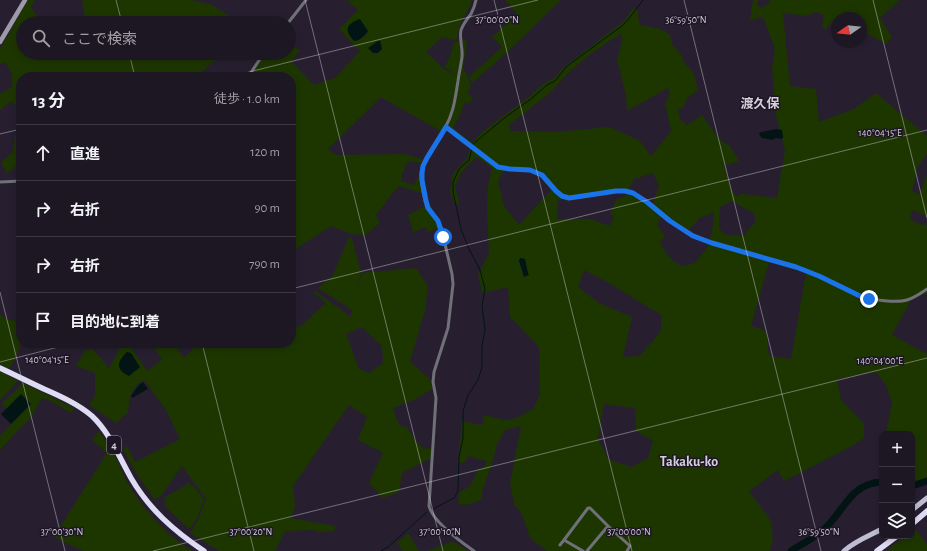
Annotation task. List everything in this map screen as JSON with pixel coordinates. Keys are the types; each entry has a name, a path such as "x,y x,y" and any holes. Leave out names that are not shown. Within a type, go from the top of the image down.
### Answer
{"highway":[{"name":"4","path":"0,368 61,397 92,416 108,436 132,479 156,512 167,524 204,551"},
{"path":"915,521 927,511"},
{"path":"877,551 892,539"}],"main road":[{"path":"915,508 927,498"},
{"path":"844,551 855,542 879,531"},
{"path":"880,551 893,539"}],"street":[{"path":"0,42 25,0"},
{"path":"293,16 306,0"},
{"path":"474,551 454,537 433,515 428,506 436,398 433,382 434,372 448,328 453,284 452,274 440,227 438,221 428,208 426,201 422,173 423,166 427,158 446,127 453,111 462,58 462,28 472,13 476,0"},
{"path":"251,72 259,60"},
{"path":"446,127 498,167 530,170 542,175 562,196 569,198 616,191 633,193 647,202 670,221 693,236 712,243 796,267 869,299 896,301 907,300 927,289"},
{"path":"0,182 16,181"},
{"path":"560,545 588,508 590,508 630,546 627,551"},
{"path":"587,551 608,526"},
{"path":"564,540 583,551"}],"green space":[{"path":"28,0 35,0 31,7 37,16 19,16"},
{"path":"82,0 191,0 210,4 230,16 85,16"},
{"path":"347,0 471,0 470,6 459,26 457,39 454,40 442,37 426,52 444,69 457,77 445,67 451,54 453,43 467,39 463,69 467,75 471,87 468,92 473,99 468,104 465,102 453,128 472,143 480,134 529,97 543,84 554,78 566,65 623,22 634,7 638,11 640,25 661,29 670,35 672,44 681,54 684,63 693,72 698,90 687,98 684,106 678,110 680,119 687,125 702,115 720,140 730,146 739,161 724,166 731,189 736,196 742,194 777,198 785,151 776,115 772,68 775,48 763,17 750,20 753,0 758,0 757,5 760,8 769,4 770,0 900,0 880,18 892,37 887,44 867,34 867,12 831,12 831,23 826,29 822,28 824,15 816,12 806,16 783,13 790,86 816,89 819,122 854,109 876,93 927,136 927,154 918,166 912,191 919,195 927,175 927,216 913,210 909,219 919,224 927,225 927,293 911,300 892,335 927,354 927,478 915,482 915,431 887,431 892,402 886,385 876,372 837,379 841,400 864,424 864,438 850,447 784,481 778,470 749,491 771,521 773,541 770,551 547,551 530,538 522,514 514,504 510,483 521,426 505,430 497,444 482,492 481,500 466,505 458,504 460,492 470,486 478,470 485,467 486,461 468,456 464,463 458,462 461,421 482,425 484,415 508,420 519,417 534,408 540,394 539,347 510,317 508,287 482,293 478,275 489,253 487,211 488,185 492,168 477,157 462,171 455,186 459,203 455,205 450,192 453,173 467,158 470,148 446,130 451,112 442,132 381,97 328,149 336,155 405,154 422,159 422,163 408,161 402,174 401,181 414,185 418,177 420,177 422,193 399,186 376,215 380,223 365,235 351,234 331,226 296,249 296,72 253,72 261,60 292,60 291,61 314,85 335,78 360,51 339,29 358,10","holes":["621,34 622,40 617,59 626,96 627,111 668,88 670,95 665,103 671,131 651,156 640,141 609,127 556,132 511,131 509,125 552,91 568,73 588,56","504,169 530,172 541,178 551,190 519,225 504,206 498,181","653,173 659,186 651,208 640,198 629,194 616,200 610,214 614,216 610,226 590,219 557,219 558,200 629,189 634,179","732,201 755,214 755,222 743,236 726,235 719,229 720,207","714,212 712,233 706,249 695,263 684,266 679,265 668,256 660,243 665,236 657,225 662,216 686,233 700,218","769,262 806,273 791,359 769,356 766,331 751,326","584,270 609,283 661,315 661,331 640,356 623,357 632,317 599,303 578,287","604,404 635,408 636,431 653,441 648,458 632,467 609,460 598,439"]},
{"path":"505,0 561,0 504,55 472,83 469,77 502,47 492,37 517,14"},
{"path":"16,21 16,60 215,60 202,72 16,72 16,106 11,101 0,110 0,94 12,87 12,74 5,62 0,64 0,49"},
{"path":"296,48 300,50 296,55"},
{"path":"16,132 16,165 6,174 5,168 2,166 2,161 12,153"},
{"path":"425,206 439,228 428,232 426,227 413,232 408,215"},
{"path":"349,237 352,239 361,273 357,290 362,273 416,268 428,286 425,310 410,362 430,379 432,389 416,399 393,408 399,425 407,427 417,443 425,449 431,448 431,458 402,473 399,492 383,498 369,483 383,453 358,440 367,417 349,405 293,486 295,506 291,518 336,526 334,531 285,531 275,551 219,551 190,533 198,520 206,499 182,466 160,497 154,499 136,473 123,449 127,446 135,462 180,439 166,410 144,380 133,390 128,412 116,423 89,405 95,395 95,373 76,366 85,350 93,349 109,368 120,348 131,348 147,371 162,360 155,348 177,348 184,358 194,348 296,348 296,327 301,326 326,303 313,292 315,291 350,316 350,321 352,310 318,288 333,275","holes":["362,327 382,346 383,363 369,373 359,369 346,334"]},
{"path":"0,314 6,319 16,321 16,348 20,348 9,369 0,364"},
{"path":"0,371 18,381 0,400"},
{"path":"23,383 74,408 71,413 49,400 42,398 30,419 0,450 0,436 30,404 21,395 7,409 1,404"},
{"path":"99,431 107,442 127,482 140,502 164,529 192,551 83,551 54,537 107,453 92,440"},
{"path":"189,483 196,489 204,501 196,520 189,529 166,507 164,498"},
{"path":"915,528 927,544 927,551 887,551 901,539 915,539"},
{"path":"408,533 419,551 403,551 397,543"},
{"path":"453,541 468,551 428,551"}],"shaded area":[{"path":"360,19 368,31 362,38 354,41 349,34 348,28 349,25"},
{"path":"380,41 382,49 378,53 373,53 368,48"},
{"path":"777,129 782,130 783,138 776,138 772,140 762,138 759,133 761,132"},
{"path":"520,258 525,259 529,275 524,277 519,261"},
{"path":"127,352 131,353 140,367 129,376 121,371 119,365 121,359"},
{"path":"143,382 148,389 132,398 131,396"},
{"path":"21,394 31,404 11,424 1,414"}],"waterway":[{"path":"433,509 454,498 458,490 459,457 463,438 463,411 468,395 478,380 482,367 482,346 485,330 482,306 485,289 480,270 468,247 461,229 453,192 453,182 459,169 469,160 473,144 547,85 555,81 567,66 622,26 643,0"},
{"path":"915,485 927,481"},
{"path":"791,551 815,537 830,524 854,493 871,484 879,483"},
{"path":"381,551 388,547 427,512"}],"district":[{"name":"渡久保","path":"760,103"},
{"name":"Takaku-ko","path":"689,461"}],"route":[{"path":"443,237 438,221 428,208 422,173 423,166 427,158 446,127 498,167 530,170 542,175 562,196 569,198 616,191 633,193 647,202 670,221 693,236 712,243 796,267 869,299"}]}
